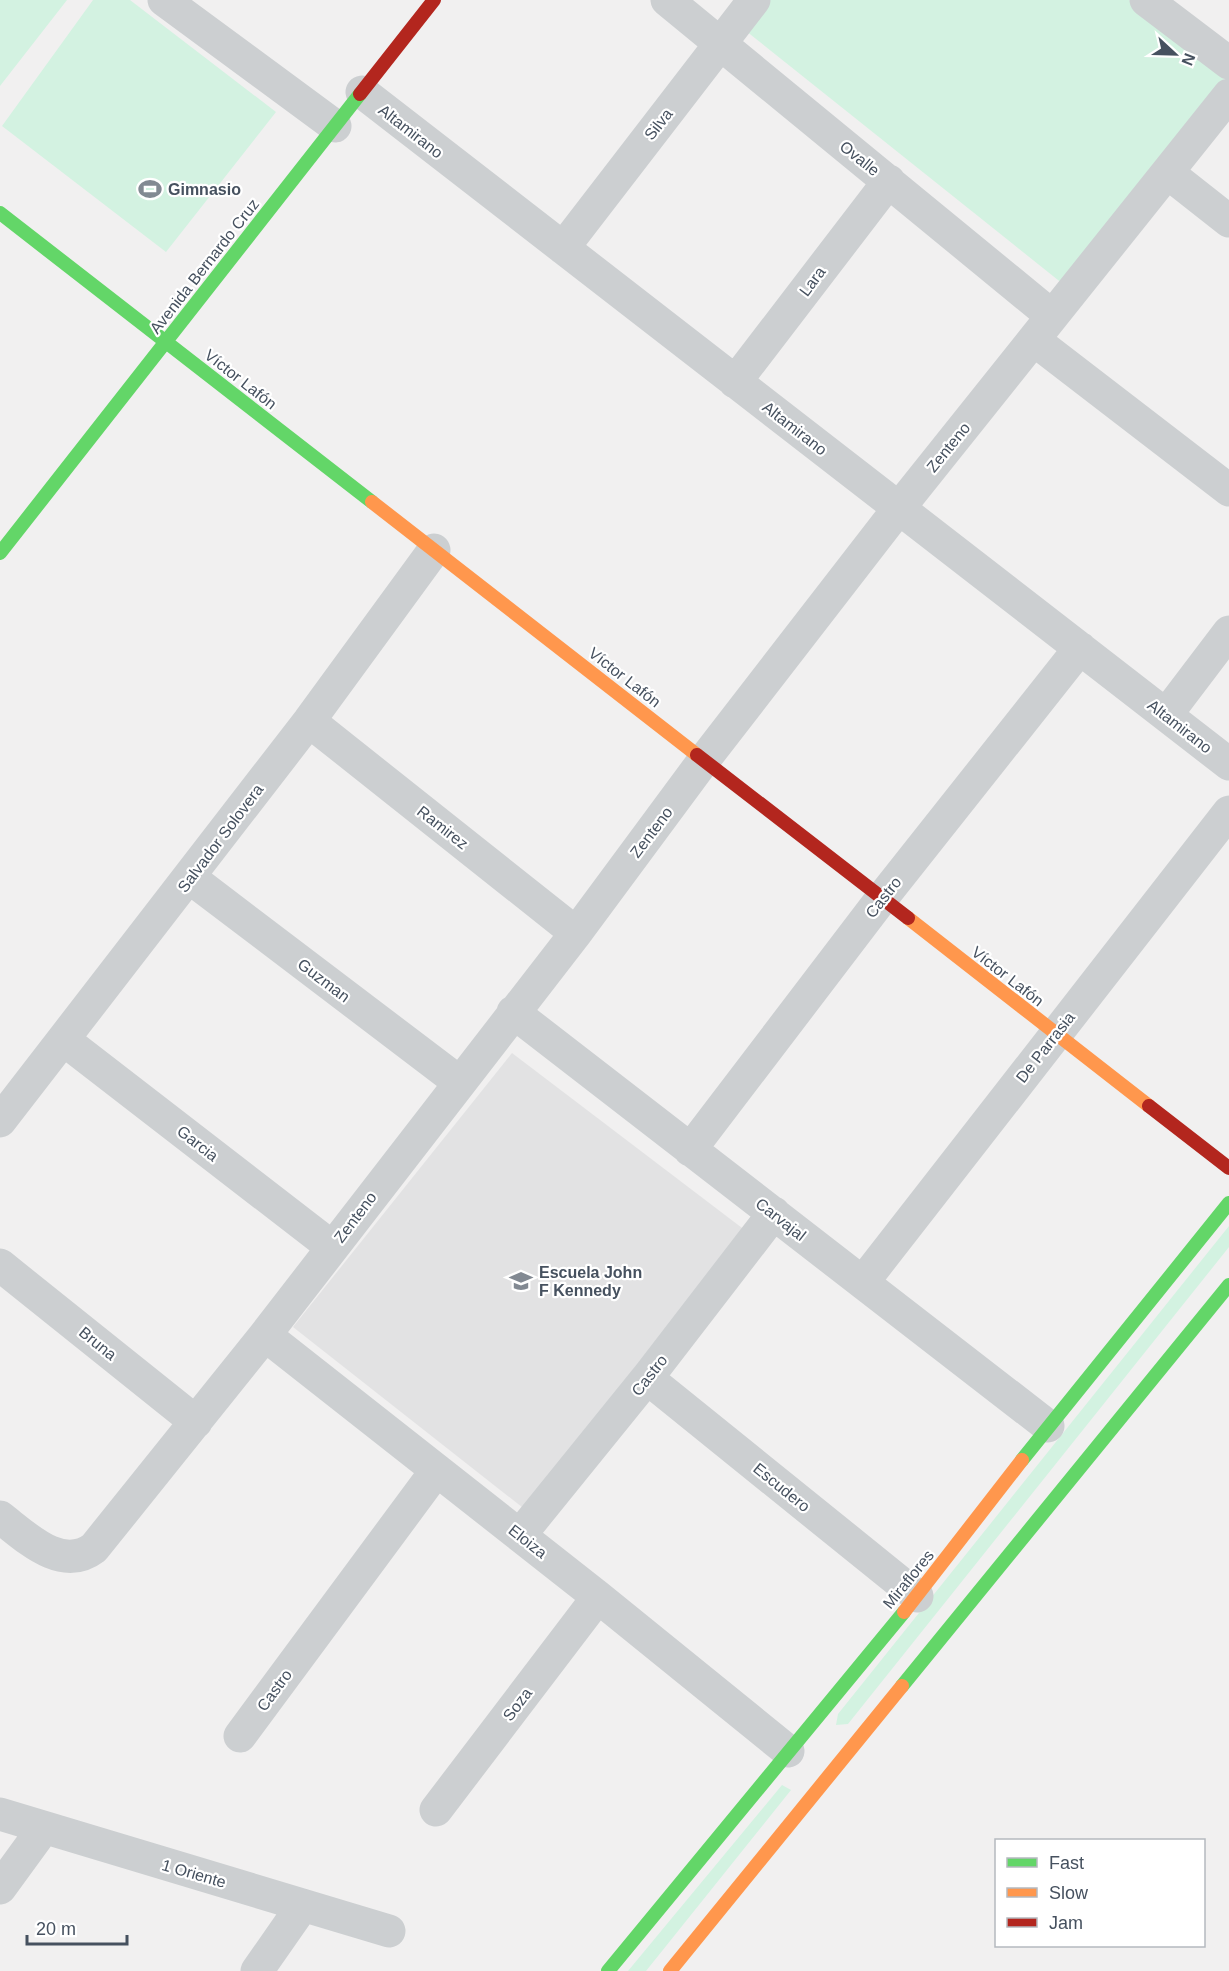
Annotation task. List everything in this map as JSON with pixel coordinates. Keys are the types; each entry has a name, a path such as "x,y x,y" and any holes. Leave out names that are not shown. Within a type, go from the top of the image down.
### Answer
{"street":[{"path":"164,0 335,126"},
{"name":"Avenida Bernardo Cruz","path":"5,537 166,341 435,0"},
{"name":"Ovalle","path":"668,0 889,181 1043,328 1229,490"},
{"name":"Silva","path":"563,248 754,0"},
{"path":"1146,0 1229,63"},
{"name":"Altamirano","path":"362,92 1229,764"},
{"name":"Zenteno","path":"0,1516 42,1548 67,1557 82,1555 94,1548 265,1335 576,933 704,760 899,508 1229,95"},
{"path":"1168,173 1229,221"},
{"name":"Lara","path":"735,382 889,181"},
{"name":"Víctor Lafón","path":"0,213 1229,1168"},
{"name":"Salvador Solovera","path":"0,1121 309,720 434,550"},
{"path":"1166,715 1229,632"},
{"name":"Castro","path":"690,1150 882,898 1080,648"},
{"name":"Ramirez","path":"309,720 576,933"},
{"name":"De Parrasia","path":"863,1282 1229,812"},
{"name":"Guzman","path":"189,877 459,1082"},
{"name":"Carvajal","path":"513,1012 1048,1426"},
{"name":"Garcia","path":"64,1040 332,1247"},
{"name":"Miraflores","path":"608,1971 917,1596 1048,1426 1229,1203"},
{"name":"Castro","path":"520,1535 647,1378 774,1213"},
{"name":"Bruna","path":"0,1265 196,1422"},
{"path":"670,1971 1229,1285"},
{"name":"Eloiza","path":"265,1335 598,1597 788,1751"},
{"name":"Escudero","path":"647,1378 917,1596"},
{"name":"Castro","path":"240,1736 436,1471"},
{"name":"Soza","path":"436,1810 598,1597"},
{"name":"1 Oriente","path":"0,1814 43,1829 389,1931"},
{"path":"0,1888 43,1829"},
{"path":"256,1971 303,1905"}],"shaded area":[{"name":"Escuela John F Kennedy","path":"512,1053 750,1234 527,1511 293,1327"}],"green space":[{"path":"0,0 67,0 0,86"},
{"name":"Gimnasio","path":"93,0 130,0 276,112 166,252 2,126"},
{"path":"770,0 1129,0 1227,75 1063,284 746,31"},
{"path":"1229,1226 1229,1247 848,1724 836,1725 838,1714"},
{"path":"782,1785 791,1790 646,1971 628,1971"}],"traffic: fast":[{"path":"0,553 360,94"},
{"path":"0,213 372,502"},
{"path":"1022,1460 1229,1203"},
{"path":"902,1686 1229,1285"},
{"path":"608,1971 904,1612"}],"traffic: slow":[{"path":"372,502 697,755"},
{"path":"908,918 1149,1106"},
{"path":"904,1612 1022,1460"},
{"path":"670,1971 902,1686"}],"traffic: jam":[{"path":"360,94 434,0"},
{"path":"697,755 908,918"},
{"path":"1149,1106 1229,1168"}],"place":[{"name":"Gimnasio","path":"150,189"},
{"name":"Escuela John F Kennedy","path":"521,1281"}]}
